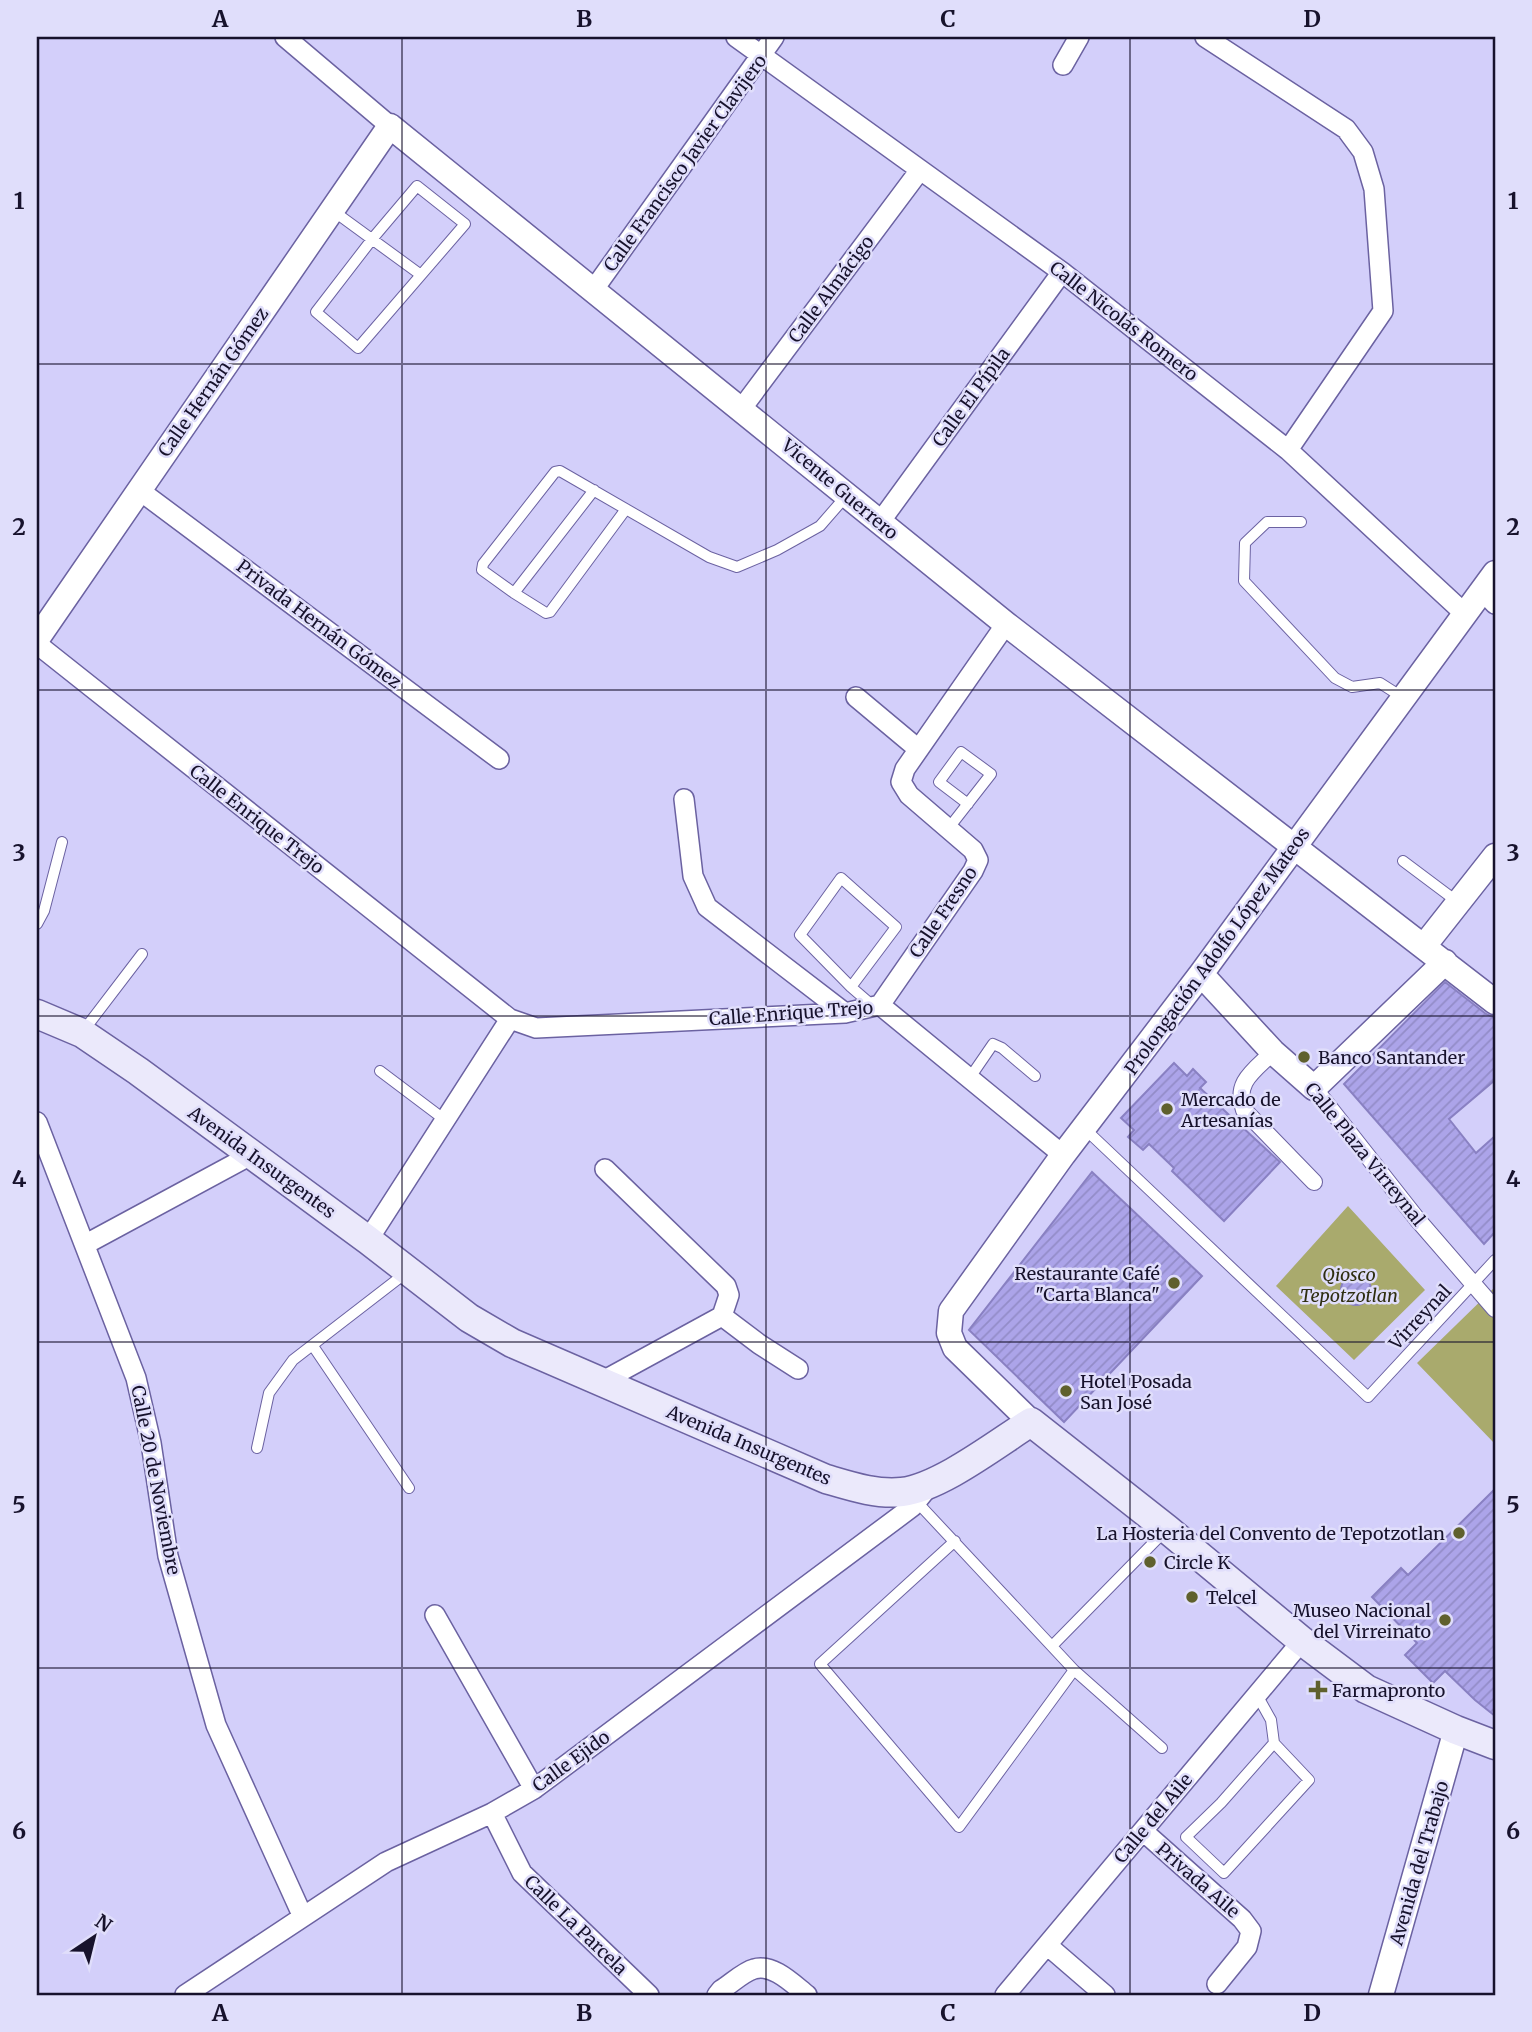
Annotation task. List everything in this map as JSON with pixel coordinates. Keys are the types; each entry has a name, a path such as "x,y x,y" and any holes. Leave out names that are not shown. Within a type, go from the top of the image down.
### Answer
{"main road":[{"name":"Avenida Insurgentes","path":"37,1014 82,1033 138,1070 469,1318 512,1343 826,1479 867,1490 923,1494 1031,1422"},
{"path":"1031,1422 1167,1529 1302,1642 1366,1689 1495,1745"}],"street":[{"name":"Calle Nicolás Romero","path":"736,37 1062,272 1288,450 1464,613"},
{"name":"Calle Francisco Javier Clavijero","path":"594,289 774,37"},
{"path":"1063,65 1079,37"},
{"path":"1205,37 1346,129 1363,152 1374,189 1383,312 1288,450"},
{"path":"290,38 390,126"},
{"name":"Calle Hernán Gómez","path":"37,639 390,126"},
{"name":"Vicente Guerrero","path":"390,126 1006,624 1495,1002"},
{"name":"Calle Almácigo","path":"742,408 920,170"},
{"name":"Calle El Pípila","path":"880,522 1062,272"},
{"name":"Privada Hernán Gómez","path":"139,490 499,759"},
{"name":"Prolongación Adolfo López Mateos","path":"1031,1422 955,1349 949,1333 951,1311 1063,1155 1201,974 1464,613 1491,589"},
{"name":"Calle Fresno","path":"877,1006 973,871 978,860 973,850 909,794 901,782 905,769 917,748 1006,624"},
{"name":"Calle Enrique Trejo","path":"37,645 510,1019 536,1028 845,1013 877,1006 1063,1155"},
{"path":"856,697 917,748"},
{"path":"684,799 693,876 707,907 845,1013"},
{"path":"1424,946 1495,856"},
{"path":"1314,1088 1445,962"},
{"name":"Calle Plaza Virreynal","path":"1201,974 1273,1052 1314,1088 1472,1285 1495,1309"},
{"path":"368,1240 510,1019"},
{"path":"1273,1052 1251,1073 1238,1096 1244,1110 1314,1182"},
{"name":"Calle 20 de Noviembre","path":"37,1122 41,1142 86,1244 136,1378 151,1443 168,1556 216,1725 303,1917"},
{"path":"86,1244 251,1155"},
{"path":"601,1382 722,1316 729,1295 726,1286 604,1169"},
{"path":"722,1316 797,1369"},
{"name":"Calle Ejido","path":"186,1995 386,1862 492,1813 534,1789 923,1494"},
{"path":"435,1615 534,1789"},
{"name":"Calle del Aile","path":"1005,1995 1302,1642"},
{"name":"Avenida del Trabajo","path":"1381,1995 1456,1730"},
{"name":"Calle La Parcela","path":"492,1813 522,1873 649,1995"},
{"name":"Privada Aile","path":"1143,1831 1242,1919 1251,1931 1247,1947 1217,1984"},
{"path":"1047,1945 1105,1995"},
{"path":"718,1995 721,1990 754,1969 769,1969 786,1978 807,1995"}],"lane":[{"path":"417,186 465,224 358,348 316,312 373,239 417,186"},
{"path":"332,210 421,275"},
{"path":"626,509 550,612 546,613 482,570 482,565 555,472 564,471 709,557 737,567 778,550 820,526 848,494"},
{"path":"514,593 594,490"},
{"path":"1301,522 1267,522 1245,543 1244,580 1335,678 1352,687 1380,683 1402,698"},
{"path":"948,830 968,804 991,774 961,752 939,782 968,804"},
{"path":"37,924 44,911 62,842"},
{"path":"1403,861 1459,902"},
{"path":"851,987 896,927 841,878 800,935 851,987 877,1006"},
{"path":"82,1033 142,954"},
{"path":"969,1080 993,1044 1002,1048 1035,1076"},
{"path":"380,1070 445,1120"},
{"name":"Virreynal","path":"1085,1129 1368,1397 1495,1260"},
{"path":"257,1448 269,1393 293,1360 407,1272"},
{"path":"313,1346 409,1488"},
{"path":"923,1494 955,1541 1074,1670 1162,1748"},
{"path":"1052,1646 1167,1529"},
{"path":"955,1541 820,1664 959,1827 1074,1670"},
{"path":"1257,1695 1271,1720 1274,1744 1309,1780 1224,1873 1186,1836 1222,1804 1274,1744"}],"green space":[{"name":"Qiosco Tepotzotlan","path":"1348,1206 1425,1290 1354,1360 1276,1286"},
{"path":"1495,1287 1495,1444 1417,1363"}],"building":[{"path":"1445,982 1495,1018 1495,1080 1449,1119 1476,1153 1495,1136 1495,1232 1484,1244 1344,1084"},
{"path":"1174,1063 1187,1076 1193,1069 1206,1082 1200,1088 1280,1162 1224,1221 1172,1171 1174,1168 1149,1144 1143,1150 1128,1137 1134,1130 1121,1118"},
{"path":"1092,1172 1202,1276 1064,1422 969,1330"},
{"path":"1356,1275 1367,1279 1371,1290 1367,1301 1356,1305 1345,1301 1341,1290 1345,1279"},
{"name":"Museo Nacional del Virreinato","path":"1495,1489 1495,1716 1445,1671 1433,1683 1405,1655 1417,1643 1372,1597 1401,1568 1408,1575"}],"place":[{"name":"Banco Santander","path":"1304,1057"},
{"name":"Mercado de Artesanías","path":"1167,1109"},
{"name":"Restaurante Café \"Carta Blanca\"","path":"1174,1283"},
{"name":"Hotel Posada San José","path":"1066,1391"},
{"name":"La Hosteria del Convento de Tepotzotlan","path":"1459,1533"},
{"name":"Circle K","path":"1150,1562"},
{"name":"Telcel","path":"1192,1597"},
{"name":"Museo Nacional del Virreinato","path":"1445,1620"},
{"name":"Farmapronto","path":"1318,1690"}]}
